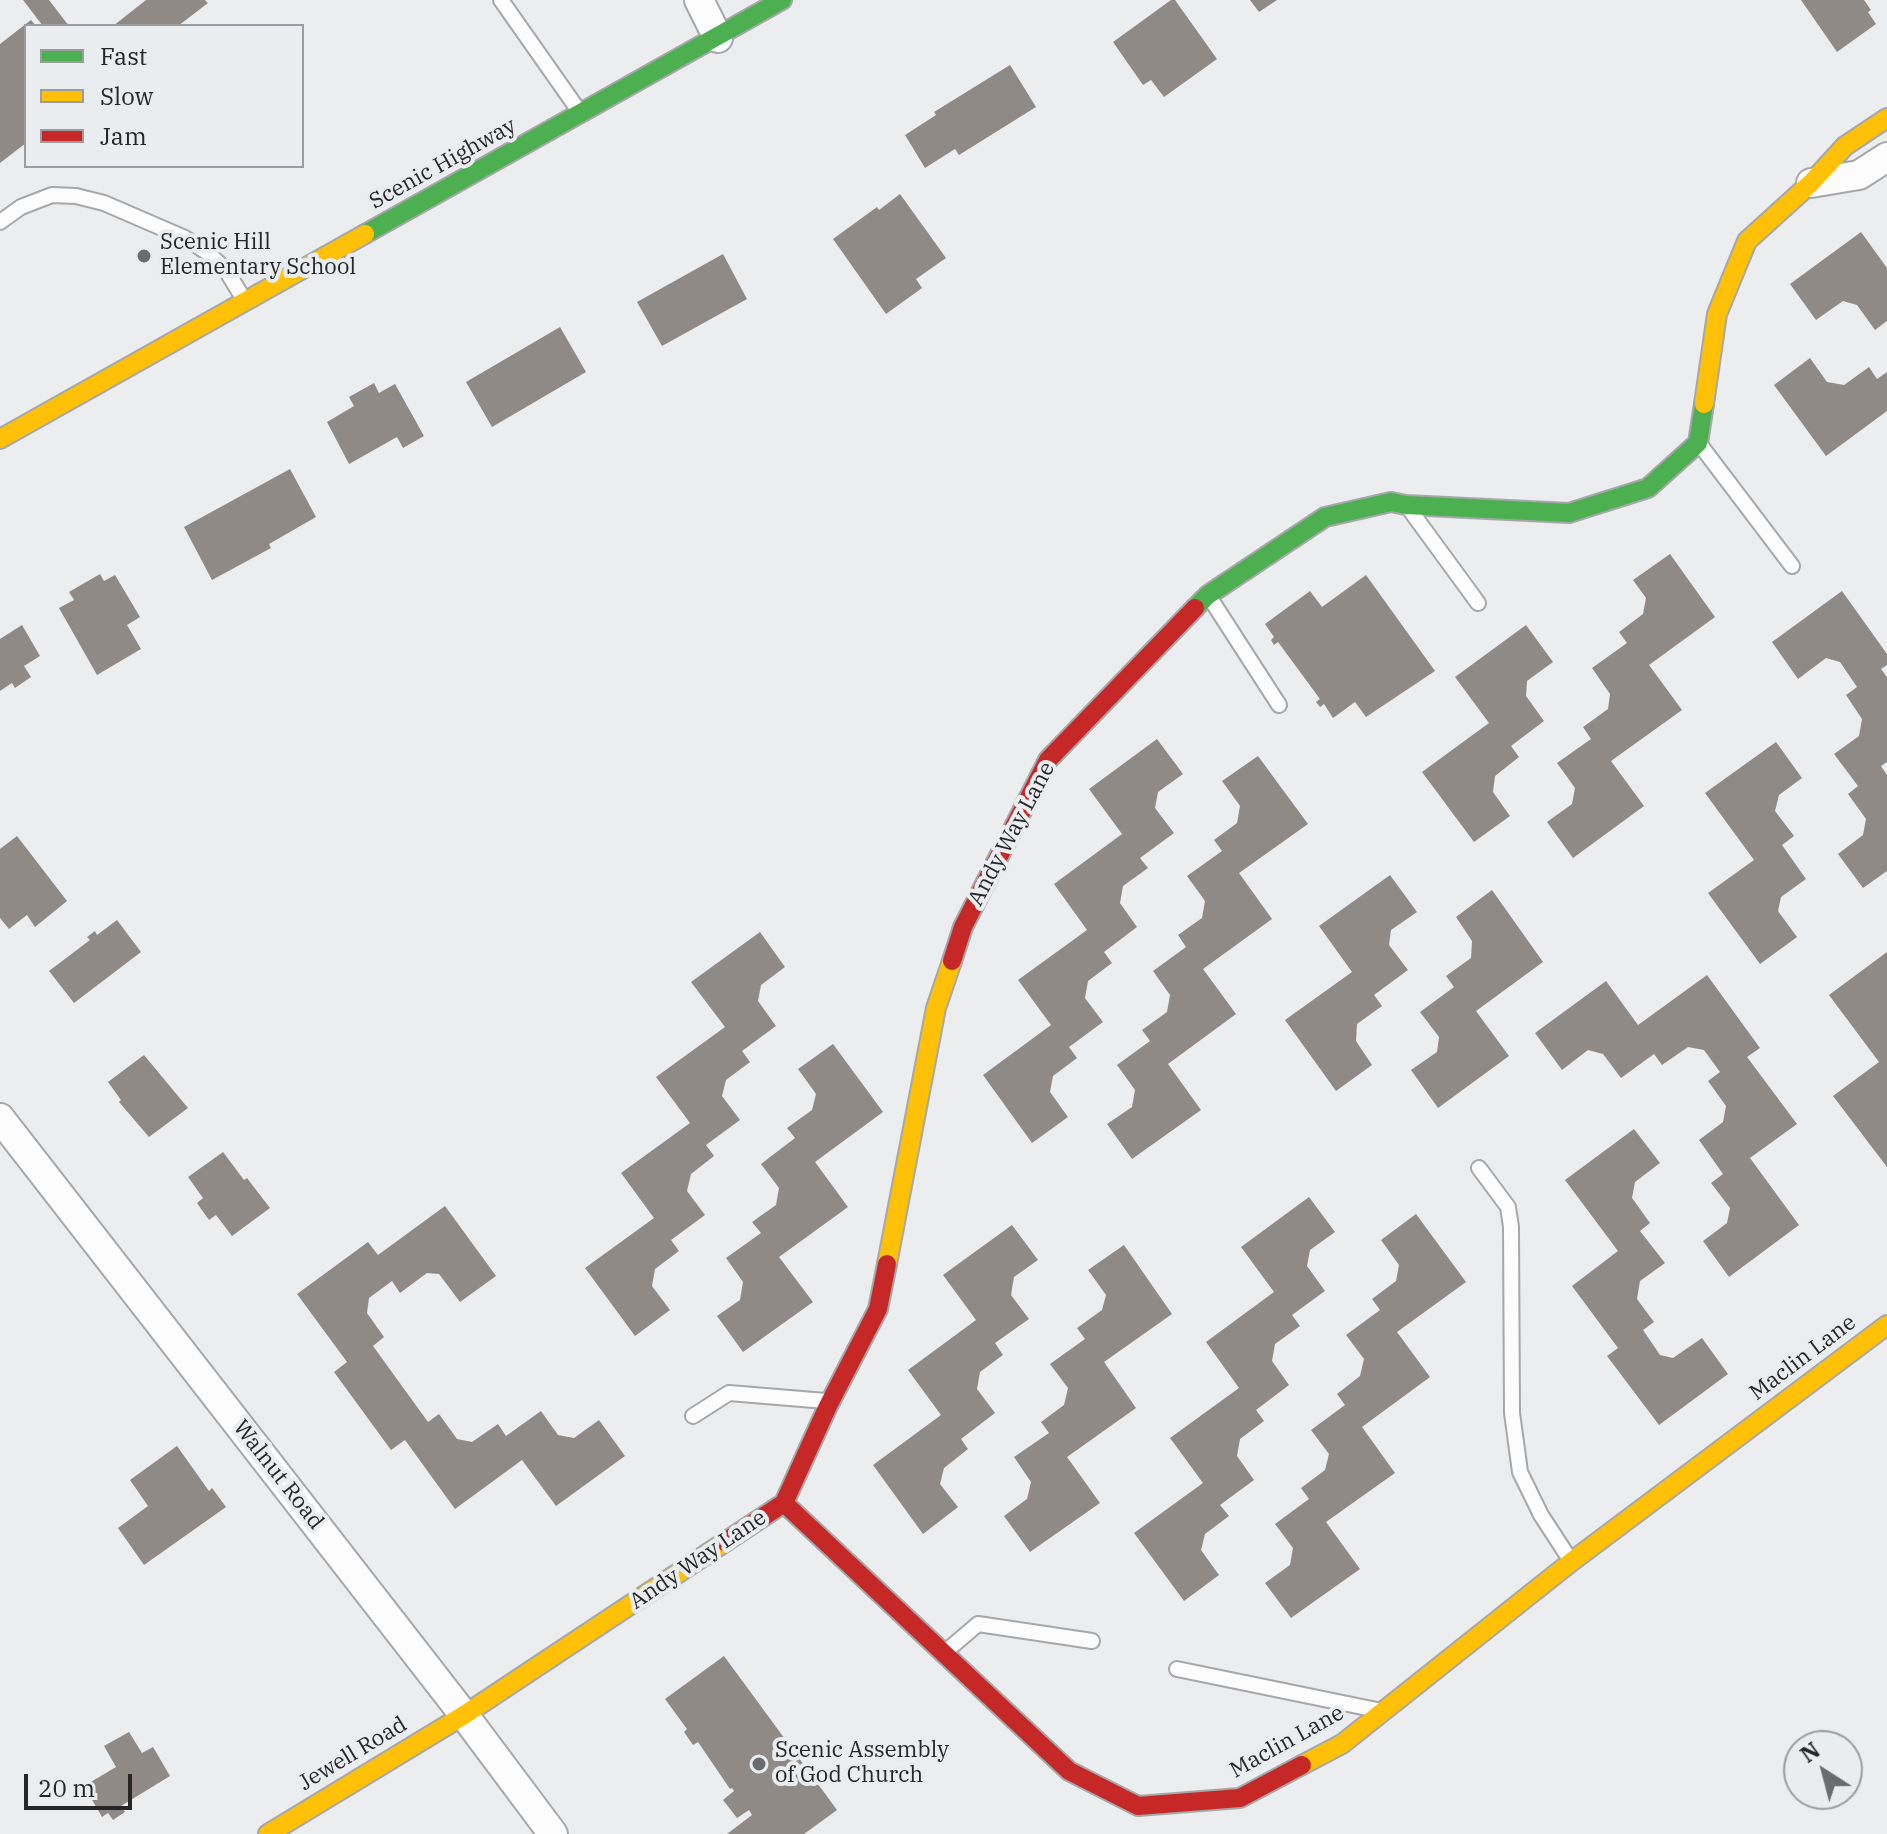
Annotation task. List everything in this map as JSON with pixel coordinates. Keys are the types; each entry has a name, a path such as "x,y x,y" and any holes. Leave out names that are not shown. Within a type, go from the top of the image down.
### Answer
{"street":[{"path":"699,0 718,38"},
{"name":"Scenic Highway","path":"0,439 782,0"},
{"path":"1698,443 1717,314 1747,241 1811,183 1845,146 1887,118"},
{"path":"1811,183 1859,175 1887,157"},
{"name":"Andy Way Lane","path":"464,1715 784,1503 878,1309 936,1008 963,927 1048,760 1208,595 1325,517 1391,502 1569,513 1648,488 1698,443"},
{"name":"Walnut Road","path":"0,1118 553,1834"},
{"name":"Maclin Lane","path":"784,1503 1069,1771 1138,1806 1240,1798 1342,1744 1571,1562 1887,1325"},
{"name":"Jewell Road","path":"268,1834 464,1715"}],"lane":[{"path":"501,0 581,115"},
{"path":"0,222 21,207 52,195 76,196 104,203 185,238 208,253 226,270 246,302"},
{"path":"1698,443 1792,566"},
{"path":"1406,505 1478,603"},
{"path":"1208,595 1279,705"},
{"path":"1479,1168 1508,1207 1511,1227 1512,1413 1520,1472 1541,1515 1571,1562"},
{"path":"693,1416 729,1393 831,1401"},
{"path":"943,1653 978,1624 1092,1641"},
{"path":"1177,1669 1383,1711"}],"building":[{"path":"23,0 49,0 67,24 41,24"},
{"path":"146,0 205,0 208,3 181,24 116,24"},
{"path":"1175,0 1217,59 1164,97 1151,80 1143,85 1113,42"},
{"path":"1250,0 1277,0 1259,12"},
{"path":"1801,0 1864,0 1876,24 1837,52"},
{"path":"24,25 24,145 0,163 0,44"},
{"path":"1010,65 1036,107 959,155 955,149 925,168 905,135 936,115 934,112"},
{"path":"900,194 946,258 916,279 922,288 886,314 833,239"},
{"path":"1861,232 1887,268 1887,321 1875,330 1857,305 1843,301 1816,320 1790,284"},
{"path":"723,254 747,299 662,346 637,302"},
{"path":"560,327 586,372 492,427 466,382"},
{"path":"1810,358 1827,382 1844,385 1869,367 1877,379 1887,372 1887,411 1826,456 1774,385"},
{"path":"374,383 379,393 395,384 424,436 403,448 397,437 349,464 327,422 354,406 349,397"},
{"path":"290,469 316,517 269,544 271,548 212,580 184,527"},
{"path":"1670,554 1715,617 1649,665 1682,710 1611,761 1644,806 1573,858 1547,822 1572,804 1575,788 1557,763 1591,739 1583,727 1608,709 1610,694 1592,668 1627,643 1619,632 1643,614 1646,598 1633,580"},
{"path":"100,574 104,581 115,575 140,617 127,625 141,649 97,675 59,608 74,600 69,592"},
{"path":"1366,575 1435,671 1366,717 1355,702 1333,718 1324,704 1320,707 1316,702 1320,699 1278,642 1274,645 1271,640 1274,637 1265,624 1310,591 1322,607"},
{"path":"1842,591 1887,654 1887,665 1881,669 1887,677 1887,762 1881,766 1887,775 1887,871 1863,888 1838,854 1863,835 1866,819 1848,794 1858,786 1834,754 1859,736 1862,719 1846,695 1857,687 1840,662 1826,658 1798,679 1772,642"},
{"path":"22,625 40,656 24,666 31,677 15,688 12,683 0,691 0,639"},
{"path":"1526,625 1553,662 1527,681 1526,696 1544,721 1511,746 1519,757 1495,776 1493,792 1510,816 1474,842 1422,772 1489,723 1455,677"},
{"path":"1157,739 1183,774 1158,792 1155,808 1174,833 1140,858 1148,868 1123,886 1120,903 1137,927 1104,952 1112,963 1088,981 1085,998 1103,1022 1069,1047 1077,1058 1053,1076 1050,1092 1068,1117 1032,1143 983,1075 1051,1025 1018,980 1087,930 1054,884 1122,834 1089,789"},
{"path":"1776,742 1802,778 1779,795 1775,811 1794,836 1782,845 1806,879 1781,897 1778,911 1797,937 1760,964 1708,893 1754,860 1705,793"},
{"path":"1258,756 1308,824 1239,873 1272,919 1203,969 1236,1014 1168,1064 1201,1110 1132,1159 1107,1124 1132,1107 1135,1090 1117,1065 1150,1041 1142,1030 1167,1012 1170,995 1153,971 1186,947 1178,935 1202,918 1205,901 1187,876 1222,851 1214,840 1237,823 1240,806 1222,781"},
{"path":"17,836 67,901 35,927 27,915 9,929 0,918 0,849"},
{"path":"1390,875 1417,912 1391,930 1389,945 1408,970 1374,995 1382,1006 1357,1024 1356,1041 1372,1065 1336,1091 1285,1020 1352,972 1319,926"},
{"path":"1492,890 1543,962 1476,1011 1509,1056 1438,1108 1411,1070 1437,1052 1439,1037 1420,1012 1454,987 1446,976 1471,958 1472,941 1456,917"},
{"path":"117,920 141,952 74,1003 49,971 90,940 87,937 95,931 97,935"},
{"path":"760,932 785,967 761,985 758,1001 776,1026 742,1051 750,1062 726,1080 722,1096 740,1120 706,1145 714,1156 691,1174 687,1191 705,1215 671,1240 679,1251 655,1269 652,1286 670,1310 635,1336 585,1268 654,1218 621,1173 690,1123 656,1077 725,1027 691,982"},
{"path":"1887,952 1887,1167 1833,1096 1879,1062 1829,995"},
{"path":"1707,975 1760,1048 1747,1057 1797,1124 1750,1158 1799,1225 1729,1277 1703,1241 1727,1223 1730,1208 1711,1183 1723,1174 1699,1140 1723,1122 1726,1106 1708,1081 1720,1072 1704,1050 1688,1047 1662,1065 1654,1054 1621,1078 1603,1054 1588,1050 1562,1070 1535,1033 1606,981 1638,1025"},
{"path":"833,1044 883,1112 815,1162 848,1207 779,1257 813,1302 743,1352 717,1316 740,1300 743,1282 726,1258 761,1233 752,1222 776,1205 779,1188 761,1164 795,1138 787,1128 812,1110 816,1094 798,1069"},
{"path":"144,1055 188,1108 149,1137 119,1102 121,1100 108,1082"},
{"path":"1634,1129 1660,1163 1635,1182 1632,1198 1650,1223 1640,1231 1665,1263 1640,1281 1637,1299 1654,1322 1643,1330 1660,1355 1673,1358 1702,1338 1728,1374 1659,1425 1607,1356 1618,1348 1572,1286 1618,1251 1565,1180"},
{"path":"223,1152 270,1208 232,1236 216,1215 209,1220 197,1203 203,1198 188,1177"},
{"path":"1309,1197 1335,1232 1310,1250 1307,1266 1325,1291 1292,1315 1300,1326 1275,1344 1272,1361 1289,1385 1256,1410 1264,1421 1240,1439 1237,1456 1254,1480 1220,1505 1229,1516 1205,1534 1201,1550 1219,1575 1184,1601 1134,1533 1203,1483 1170,1438 1239,1388 1206,1342 1274,1292 1241,1247"},
{"path":"445,1206 496,1276 460,1302 439,1274 427,1273 400,1293 392,1281 369,1298 367,1313 384,1337 373,1346 428,1422 439,1414 457,1439 472,1442 498,1424 506,1436 541,1411 558,1435 574,1438 599,1420 625,1456 556,1506 522,1460 455,1509 405,1440 391,1450 334,1372 347,1362 297,1294 368,1242 378,1255"},
{"path":"1416,1214 1466,1282 1397,1332 1430,1377 1362,1427 1395,1473 1326,1522 1360,1569 1291,1618 1265,1583 1290,1565 1293,1548 1275,1524 1309,1499 1301,1488 1325,1470 1329,1454 1311,1430 1345,1405 1337,1394 1360,1376 1364,1359 1346,1335 1380,1310 1372,1299 1396,1281 1399,1265 1381,1240"},
{"path":"1012,1225 1038,1260 1014,1277 1011,1295 1029,1319 995,1343 1003,1355 980,1372 977,1389 995,1413 961,1439 968,1449 944,1468 940,1484 958,1507 923,1534 873,1465 941,1415 908,1370 976,1320 943,1275"},
{"path":"1124,1245 1172,1314 1104,1362 1136,1408 1067,1457 1100,1503 1030,1552 1004,1516 1027,1499 1031,1482 1014,1457 1049,1433 1041,1422 1064,1405 1068,1388 1050,1364 1085,1339 1077,1328 1102,1310 1106,1295 1088,1270"},
{"path":"177,1446 209,1491 212,1488 226,1507 144,1565 118,1528 148,1506 130,1480"},
{"name":"Scenic Assembly of God Church","path":"724,1656 837,1810 804,1834 727,1834 752,1815 749,1810 737,1818 723,1800 734,1791 698,1742 693,1745 684,1732 687,1729 665,1699"},
{"path":"129,1732 142,1753 153,1747 170,1776 121,1806 125,1812 113,1820 108,1813 102,1817 84,1786 116,1767 104,1746"}],"traffic: fast":[{"path":"365,234 782,0"},
{"path":"1195,608 1208,595 1325,517 1391,502 1569,513 1648,488 1698,443 1704,404"}],"traffic: slow":[{"path":"1704,404 1717,314 1747,241 1811,183 1845,146 1887,118"},
{"path":"0,439 365,234"},
{"path":"887,1264 936,1008 952,961"},
{"path":"1302,1765 1342,1744 1571,1562 1887,1325"},
{"path":"268,1834 464,1715 725,1542"}],"traffic: jam":[{"path":"952,961 963,927 1048,760 1195,608"},
{"path":"725,1542 784,1503 828,1406 878,1309 887,1264"},
{"path":"784,1503 1069,1771 1138,1806 1240,1798 1302,1765"}],"place":[{"name":"Scenic Hill Elementary School","path":"144,256"},
{"name":"Scenic Assembly of God Church","path":"759,1764"}]}
